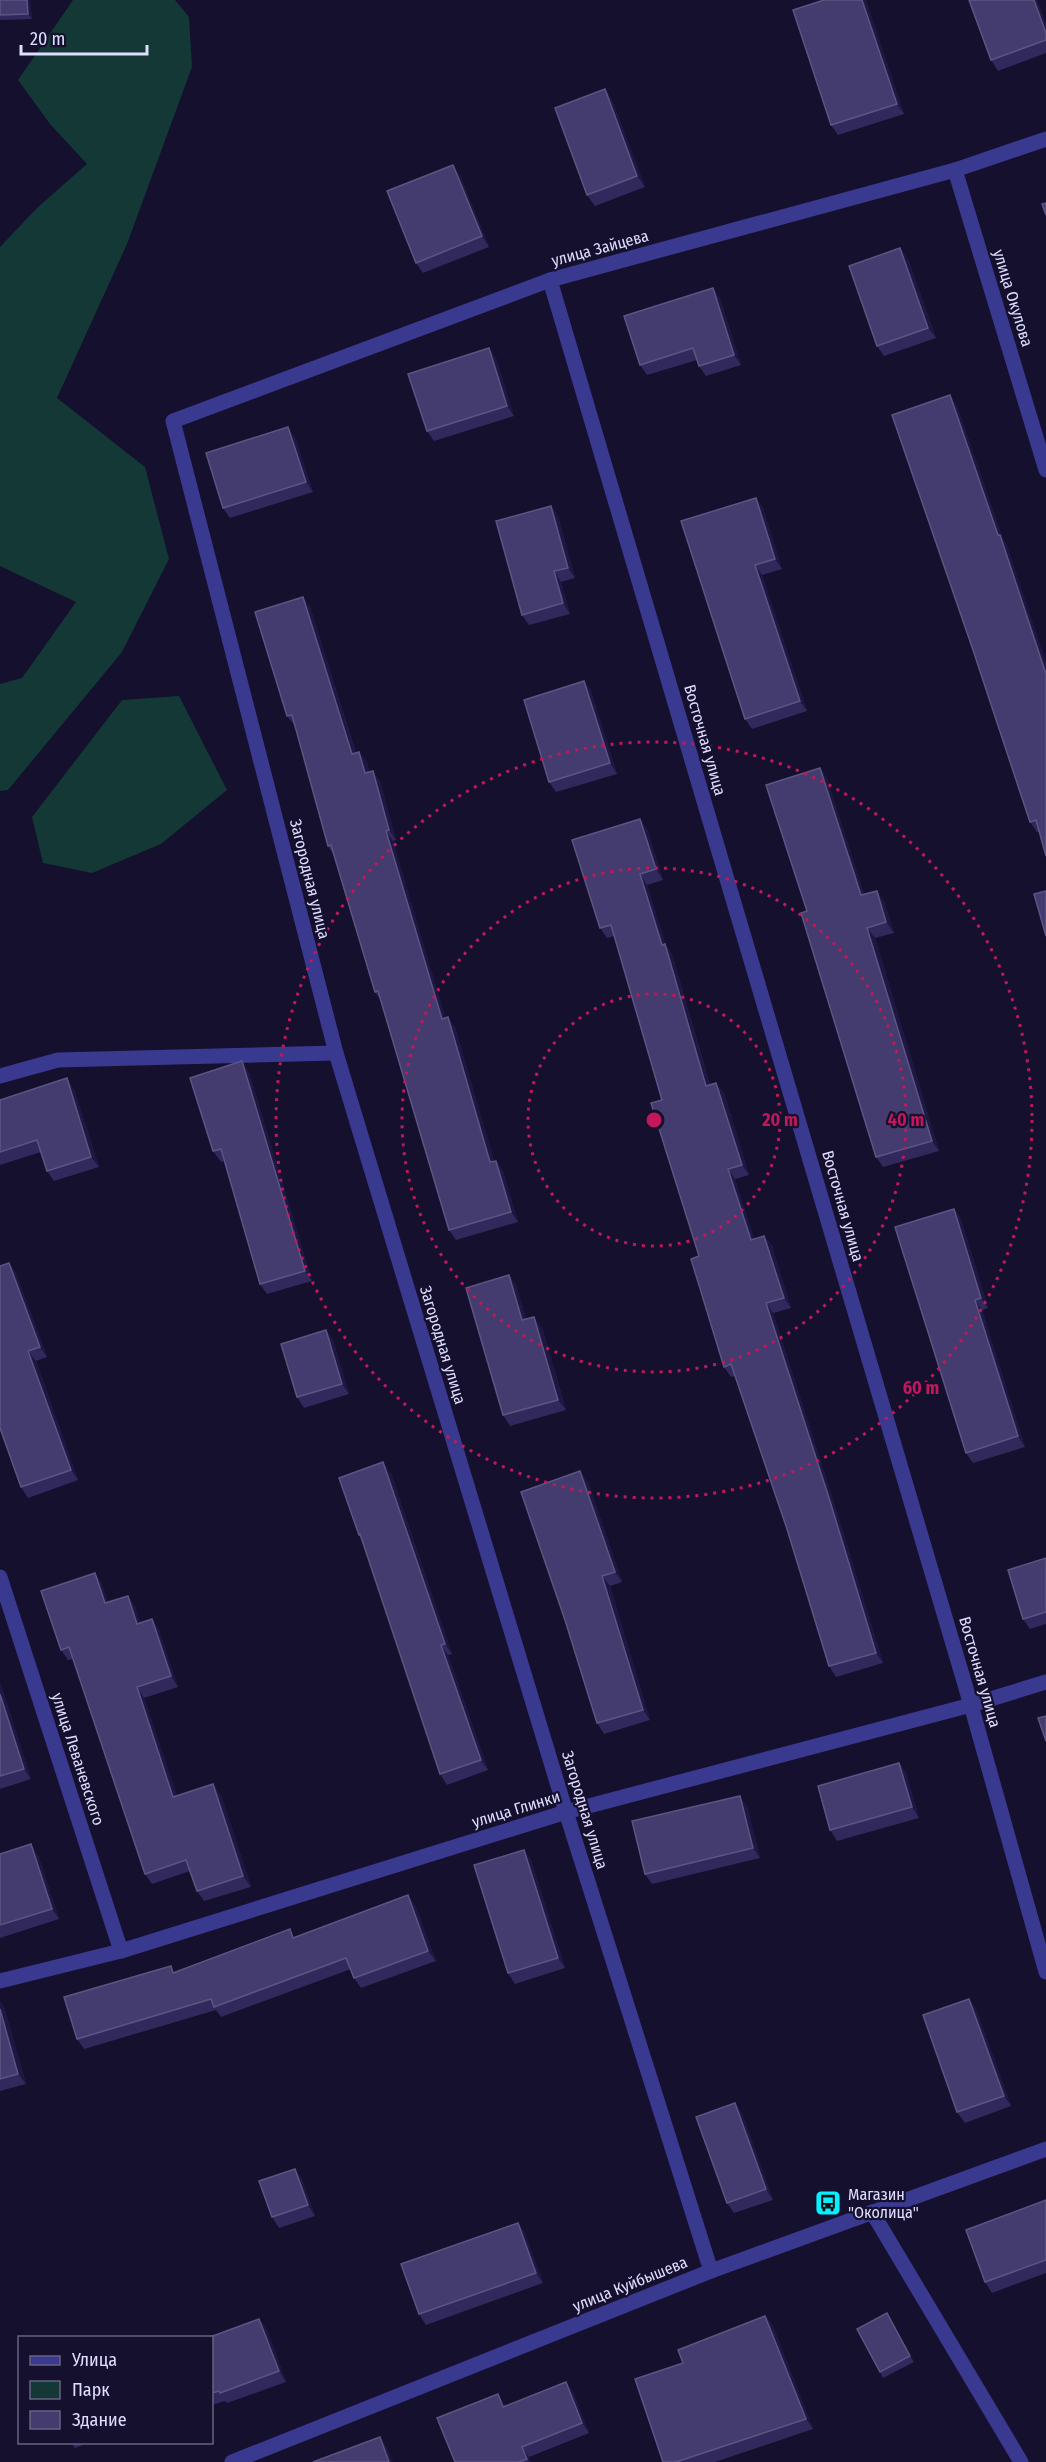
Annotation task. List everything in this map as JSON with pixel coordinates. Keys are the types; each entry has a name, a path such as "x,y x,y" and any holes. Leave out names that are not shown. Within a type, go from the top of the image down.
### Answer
{"street":[{"name":"улица Зайцева","path":"173,421 550,280 955,170 1046,139"},
{"name":"улица Окулова","path":"955,170 1046,470"},
{"name":"Восточная улица","path":"550,280 972,1705 1046,1972"},
{"name":"Загородная улица","path":"173,421 336,1053 566,1812 711,2271"},
{"path":"0,1076 58,1060 336,1053"},
{"name":"улица Леваневского","path":"0,1577 121,1951"},
{"name":"улица Глинки","path":"0,1981 121,1951 566,1812 972,1705 1046,1682"},
{"name":"улица Куйбышева","path":"232,2462 711,2271 1046,2149"},
{"path":"872,2212 1021,2462"}],"green space":[{"path":"73,0 175,0 189,17 192,67 127,244 57,398 145,467 169,559 122,652 8,790 0,791 0,684 22,678 76,602 0,566 0,247 37,208 87,164 50,124 18,80"},
{"path":"179,696 227,790 161,844 92,873 43,863 32,817 122,700"}],"building":[{"path":"0,0 27,0 28,14 0,15"},
{"path":"824,0 862,0 897,104 831,125 793,10"},
{"path":"969,0 1034,0 1046,33 1046,40 991,60"},
{"path":"605,89 637,176 587,195 555,108"},
{"path":"453,165 482,236 416,263 387,191"},
{"path":"1046,203 1046,215 1042,204"},
{"path":"900,248 928,328 877,346 849,266"},
{"path":"713,288 734,355 699,366 693,348 640,365 624,316"},
{"path":"489,348 507,406 427,431 408,374"},
{"path":"950,395 1046,674 1046,856 1036,820 1030,822 892,415"},
{"path":"288,427 306,482 223,508 206,453"},
{"path":"756,498 775,559 755,565 800,701 745,719 681,521"},
{"path":"551,506 568,568 554,571 563,603 522,615 496,521"},
{"path":"303,597 352,754 359,752 365,773 373,771 389,830 386,831 442,1019 448,1017 490,1162 496,1161 511,1212 449,1230 378,991 375,992 331,845 328,846 292,715 287,716 255,612"},
{"path":"584,681 610,763 549,782 524,700"},
{"path":"820,768 861,895 877,891 886,922 867,928 932,1141 876,1157 801,913 807,911 766,785"},
{"path":"640,819 656,869 640,874 662,945 665,944 706,1086 716,1083 742,1165 728,1169 751,1240 764,1236 784,1298 766,1303 876,1653 829,1666 787,1529 731,1364 724,1367 691,1259 699,1256 651,1103 662,1100 611,925 600,928 572,840"},
{"path":"1046,891 1046,936 1034,894"},
{"path":"242,1061 305,1271 260,1284 221,1149 213,1151 190,1078"},
{"path":"67,1078 91,1157 47,1171 37,1140 0,1152 0,1100"},
{"path":"954,1209 981,1298 975,1300 1018,1436 966,1453 895,1227"},
{"path":"9,1263 40,1347 28,1351 71,1470 21,1487 0,1428 0,1266"},
{"path":"509,1275 522,1320 534,1317 558,1400 503,1415 466,1288"},
{"path":"326,1330 342,1384 297,1397 281,1344"},
{"path":"383,1462 445,1644 441,1645 481,1760 440,1774 339,1478"},
{"path":"580,1471 615,1572 602,1576 643,1710 597,1723 521,1492"},
{"path":"1046,1558 1046,1612 1023,1619 1008,1570"},
{"path":"95,1573 105,1603 128,1596 137,1624 152,1619 171,1676 137,1687 173,1797 213,1784 243,1876 197,1891 186,1860 145,1874 69,1647 61,1650 41,1591"},
{"path":"0,1694 24,1769 0,1776"},
{"path":"1046,1716 1046,1741 1038,1718"},
{"path":"899,1763 912,1807 830,1830 818,1786"},
{"path":"740,1796 753,1848 645,1874 632,1821"},
{"path":"31,1844 52,1909 0,1925 0,1854"},
{"path":"524,1850 558,1958 508,1973 474,1865"},
{"path":"408,1895 428,1951 354,1978 346,1958 214,2007 211,1999 77,2039 64,1997 171,1966 173,1973 290,1929 293,1938"},
{"path":"969,1999 1004,2096 957,2112 923,2015"},
{"path":"0,2009 18,2074 0,2079"},
{"path":"735,2103 766,2189 727,2203 696,2117"},
{"path":"295,2169 308,2205 272,2217 259,2181"},
{"path":"1046,2200 1046,2260 985,2282 966,2230"},
{"path":"518,2223 536,2273 419,2314 401,2264"},
{"path":"887,2313 910,2356 880,2372 857,2329"},
{"path":"765,2316 806,2419 676,2462 663,2462 635,2379 683,2363 678,2350"},
{"path":"259,2319 279,2371 220,2393 219,2391 213,2393 213,2336"},
{"path":"566,2382 582,2423 522,2447 527,2459 519,2462 455,2462 437,2418 498,2394 503,2407"},
{"path":"380,2437 389,2462 313,2462"}],"place":[{"name":"Магазин \"Околица\"","path":"828,2203"}]}
